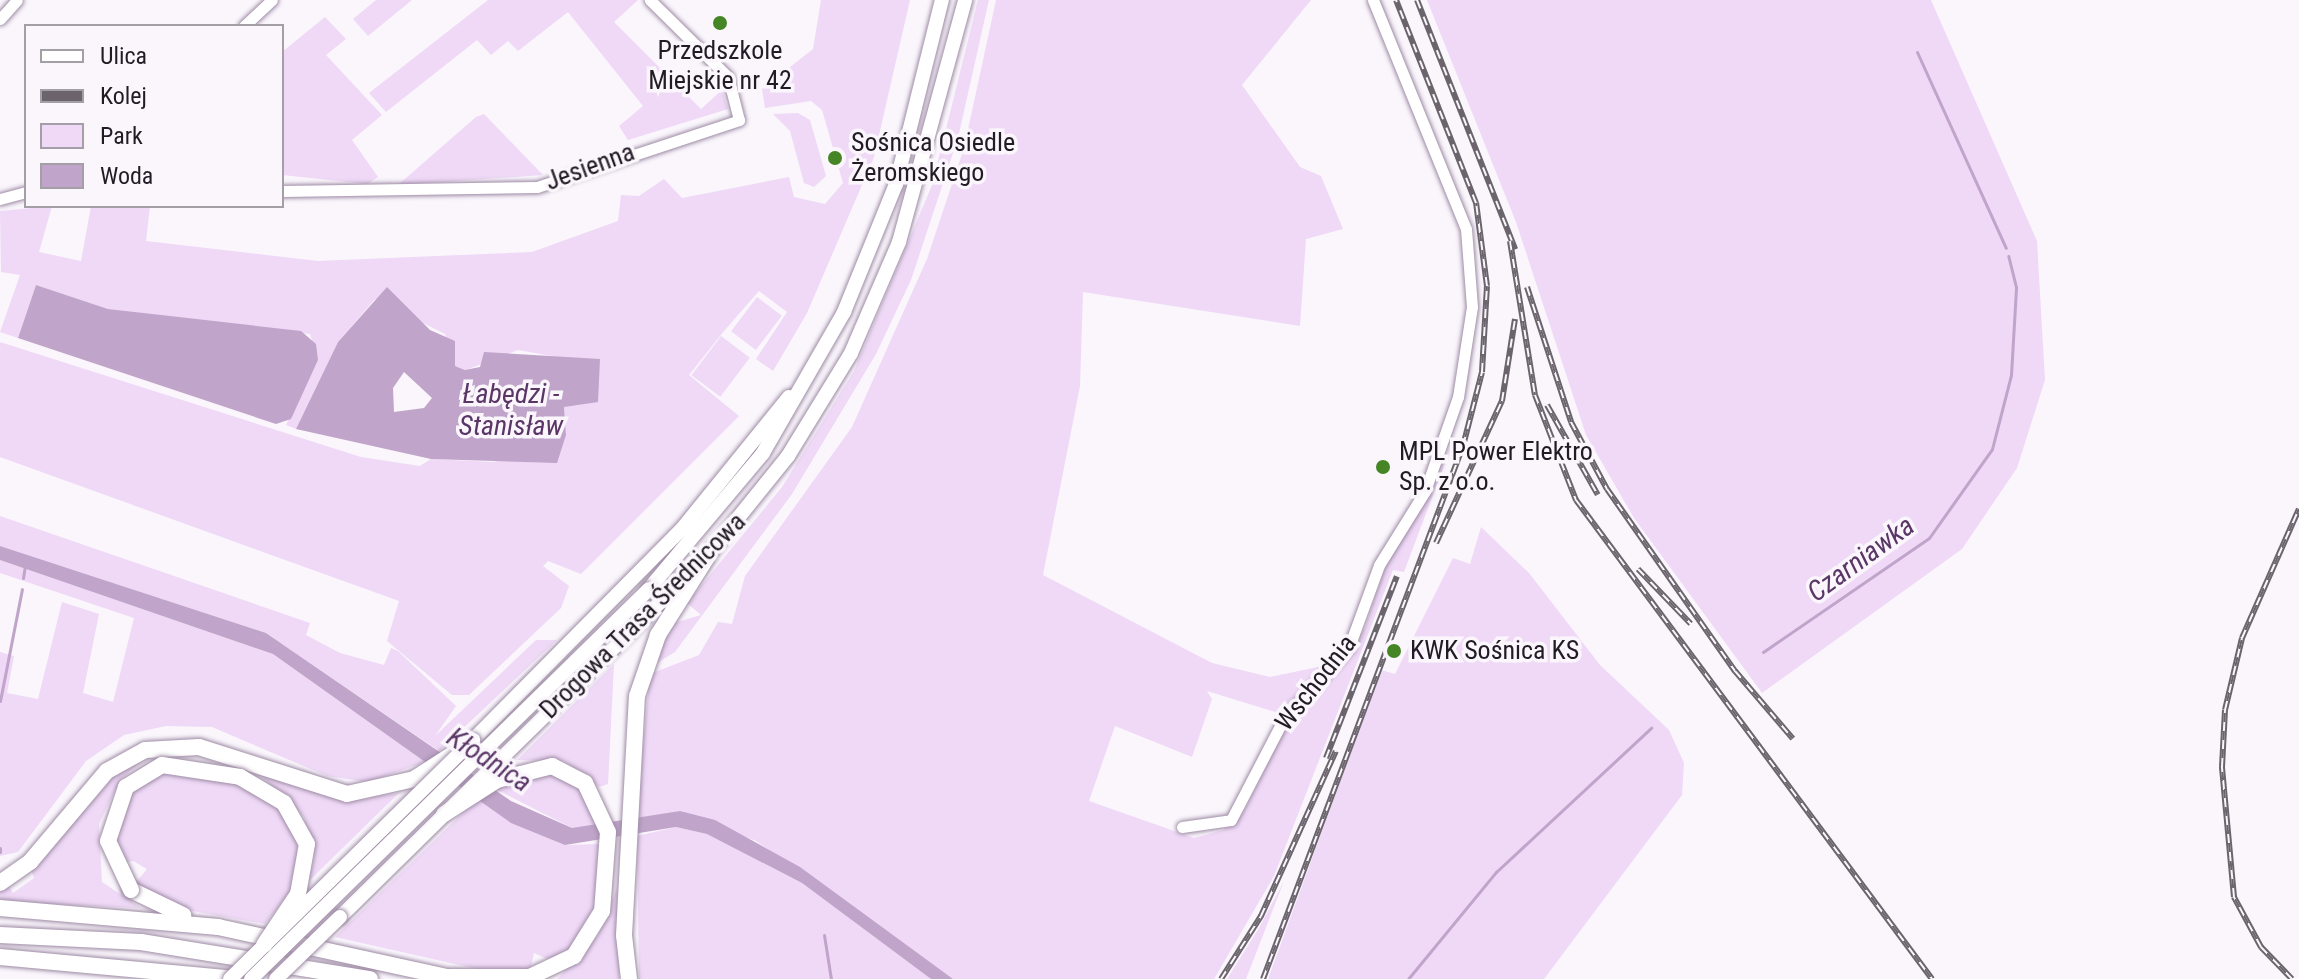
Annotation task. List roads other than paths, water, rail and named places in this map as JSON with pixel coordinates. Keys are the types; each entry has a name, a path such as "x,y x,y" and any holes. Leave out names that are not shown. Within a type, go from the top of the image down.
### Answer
{"highway":[{"path":"629,979 624,935 637,696 670,602 709,554"},
{"path":"0,883 30,862 107,771 145,750 199,747 347,794 414,779 473,740"},
{"path":"218,927 131,890 108,841 109,819 126,787 162,765 240,777 284,803 307,844 298,894 264,945"},
{"path":"0,908 218,927 454,978 547,972 582,948 602,911 608,832 596,797 570,772 540,766 497,780 444,814"},
{"path":"0,935 141,942 370,979"},
{"path":"0,957 236,979"}],"main road":[{"name":"Drogowa Trasa Średnicowa","path":"251,979 649,589 763,453 827,345 896,184 942,0"},
{"name":"Drogowa Trasa Średnicowa","path":"709,554 788,456 861,331 925,167 965,0"},
{"path":"230,979 637,578 827,345"},
{"name":"Drogowa Trasa Średnicowa","path":"276,979 444,814 670,602"}],"street":[{"path":"0,19 17,0"},
{"path":"246,24 272,0"},
{"name":"Jesienna","path":"284,191 537,187 739,120 728,77 650,0"},
{"name":"Wschodnia","path":"1182,827 1231,820 1283,720 1349,647 1379,565 1425,491 1458,397 1472,307 1466,229 1373,0"},
{"path":"0,199 24,193"}],"water":[{"path":"36,285 108,309 301,331 316,344 318,360 291,419 276,424 18,338"},
{"name":"Łabędzi - Stanisław","path":"387,287 430,330 455,341 455,366 465,370 480,367 484,352 600,359 598,402 564,407 566,435 557,463 431,459 296,429 338,342","holes":["404,372 432,398 424,408 394,412 393,388"]},
{"path":"0,546 266,633 511,801 572,828 680,811 715,820 800,867 953,979 931,979 802,883 707,834 676,827 565,845 511,823 273,654 0,560"}],"waterway":[{"name":"Czarniawka","path":"1917,52 2006,248"},
{"name":"Czarniawka","path":"1763,652 1929,538 1992,449 2011,375 2016,287 2008,256"},
{"path":"23,578 25,566"},
{"path":"0,701 22,589"},
{"name":"Czarniawka","path":"1408,979 1496,872 1651,728"},
{"path":"824,935 831,979"}],"railway":[{"path":"1263,979 1463,446 1482,372 1487,286 1476,203 1396,0"},
{"path":"1417,0 1515,249"},
{"path":"1510,241 1535,395 1576,500 1932,979"},
{"path":"1527,287 1571,422 1607,489 1735,671 1793,739"},
{"path":"1436,543 1502,401 1515,319"},
{"path":"1547,405 1598,495"},
{"path":"2292,979 2261,947 2234,897 2222,767 2225,710 2242,638 2299,509"},
{"path":"1638,569 1691,624"},
{"path":"1326,758 1397,576"},
{"path":"1221,979 1261,916 1336,751"}],"place":[{"name":"Przedszkole Miejskie nr 42","path":"720,23"},
{"name":"Sośnica Osiedle Żeromskiego","path":"835,158"},
{"name":"MPL Power Elektro Sp. z o.o.","path":"1383,467"},
{"name":"KWK Sośnica KS","path":"1394,651"}],"water label":[{"name":"Kłodnica","path":"489,760"}]}
